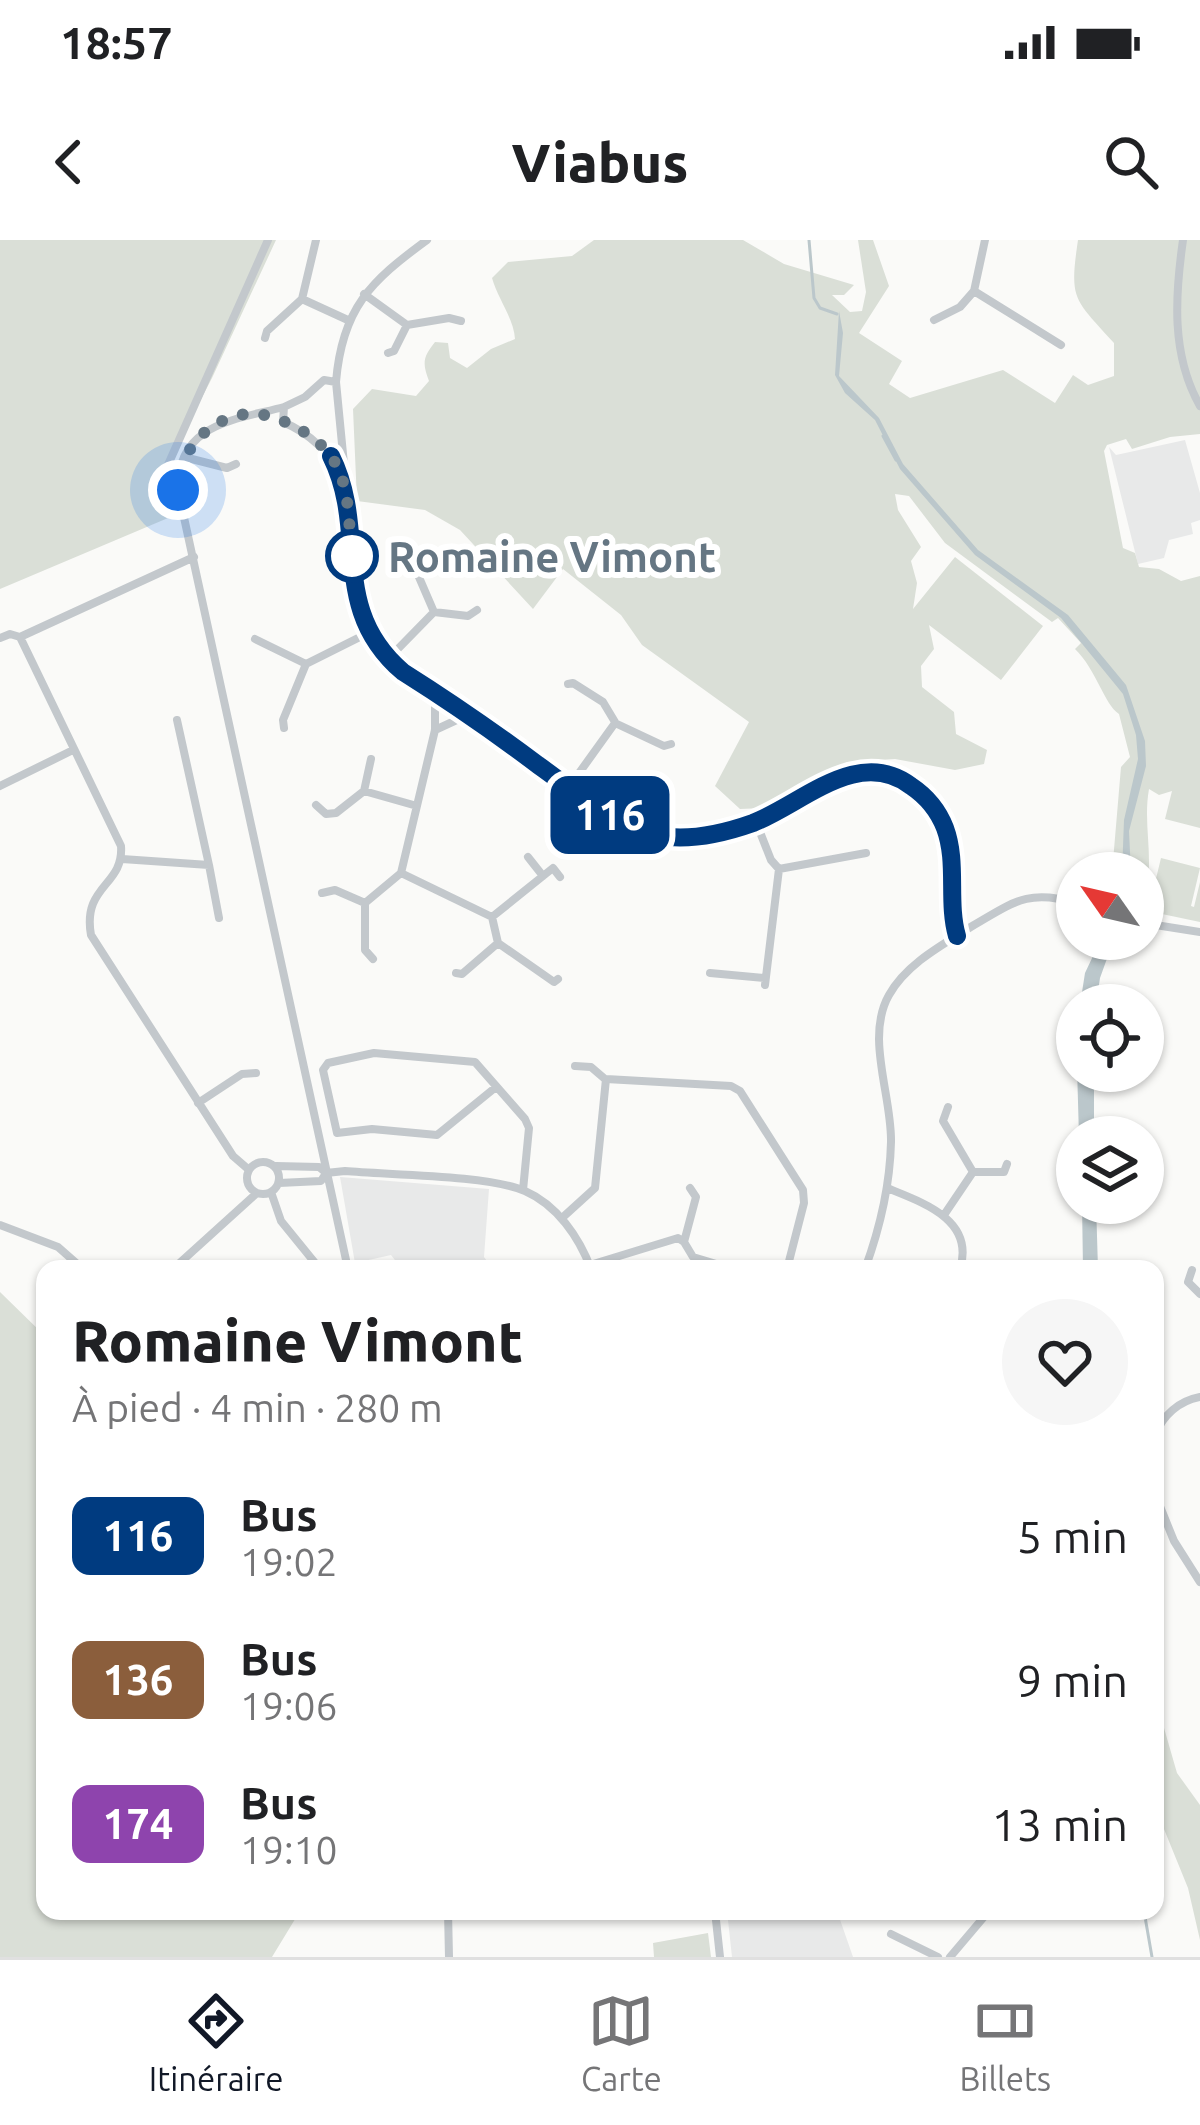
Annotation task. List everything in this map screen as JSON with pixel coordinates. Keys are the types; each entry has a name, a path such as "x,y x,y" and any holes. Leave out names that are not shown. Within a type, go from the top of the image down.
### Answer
{"street":[{"path":"179,497 165,490 163,476 268,240"},
{"path":"266,338 267,331 302,299 316,240"},
{"path":"934,320 960,307 974,291 986,240"},
{"path":"1183,240 1176,289 1179,345 1200,406"},
{"path":"428,241 393,262 364,294 338,361 344,481 358,608 368,633 388,659 602,810 652,835 697,838 756,822 847,775 865,771 903,780 934,807 944,824 957,936"},
{"path":"974,291 1060,345"},
{"path":"364,294 407,325 461,321"},
{"path":"302,299 350,321"},
{"path":"388,353 394,351 407,325"},
{"path":"338,361 305,397 208,428 184,457 178,475 179,497 346,1260"},
{"path":"324,380 336,382"},
{"path":"283,422 284,407"},
{"path":"259,414 305,434 331,456 344,481"},
{"path":"331,456 343,454"},
{"path":"184,457 226,468 236,464"},
{"path":"0,638 20,637 194,557"},
{"path":"412,561 434,612"},
{"path":"434,612 468,616 476,610"},
{"path":"388,659 434,612"},
{"path":"284,728 306,664 368,633"},
{"path":"20,637 118,838 122,859 90,905 91,935 233,1156 248,1169 248,1184 256,1193"},
{"path":"254,639 306,664"},
{"path":"568,684 604,702 615,723 664,746 671,744"},
{"path":"373,959 365,950 365,903 401,872 435,730 435,692"},
{"path":"435,730 461,718 480,723"},
{"path":"177,721 219,919"},
{"path":"569,787 615,723"},
{"path":"0,786 73,750"},
{"path":"316,805 326,814 336,813 364,791 371,759"},
{"path":"364,791 417,806"},
{"path":"710,974 765,982 779,869 756,822"},
{"path":"779,869 866,853"},
{"path":"528,857 543,876"},
{"path":"122,859 209,865"},
{"path":"492,917 553,868 560,877"},
{"path":"401,872 492,917"},
{"path":"322,892 335,890 365,903"},
{"path":"868,1260 887,1188 890,1114 879,1040 882,1010 902,978 957,936 1012,902 1030,896 1056,898"},
{"path":"492,917 498,943 554,982 558,979"},
{"path":"1164,926 1200,932"},
{"path":"456,973 461,974 498,943"},
{"path":"496,1087 437,1135 372,1129 337,1133 323,1070 328,1063 366,1053 476,1062 529,1128 523,1190"},
{"path":"575,1066 591,1067 606,1079 731,1086 740,1091 802,1190 804,1203 789,1260"},
{"path":"198,1102 242,1074 256,1073"},
{"path":"562,1218 595,1188 606,1079"},
{"path":"947,1107 943,1121 973,1172"},
{"path":"248,1169 261,1161 319,1167 326,1173 409,1176 523,1190 562,1218 586,1260"},
{"path":"973,1172 1004,1172 1007,1164"},
{"path":"275,1166 279,1183"},
{"path":"944,1215 973,1172"},
{"path":"183,1260 256,1193 271,1192 279,1183 321,1181 326,1173"},
{"path":"684,1242 697,1197 690,1188"},
{"path":"887,1188 944,1215 960,1232 962,1260"},
{"path":"271,1192 281,1221 313,1260"},
{"path":"0,1226 58,1246 73,1260"},
{"path":"611,1260 678,1238 693,1257 703,1260"},
{"path":"1192,1270 1188,1282 1200,1294"},
{"path":"1164,1418 1189,1399 1200,1397"},
{"path":"1164,1516 1200,1582"},
{"path":"448,1920 449,1957"},
{"path":"716,1920 720,1957"},
{"path":"950,1957 981,1920"},
{"path":"891,1934 938,1957"}],"shaded area":[{"path":"0,240 276,240 156,486 168,518 0,589"},
{"path":"594,240 743,240 784,264 854,285 844,295 832,295 850,312 862,311 866,292 858,240 873,240 889,286 859,333 902,361 889,384 910,398 1003,370 1055,403 1073,375 1088,385 1114,376 1114,343 1083,307 1075,288 1078,240 1200,240 1200,434 1132,449 1126,439 1107,445 1104,451 1123,548 1135,553 1139,567 1159,569 1181,581 1200,576 1200,828 1165,819 1172,791 1159,795 1149,789 1149,852 1114,852 1121,767 1130,757 1119,714 1075,649 1081,643 1058,618 1052,622 945,543 909,496 895,494 898,510 921,547 911,561 917,583 913,609 955,557 1043,626 1001,680 929,625 934,649 921,666 922,687 954,712 956,734 987,750 984,764 955,770 895,759 847,762 766,808 740,809 715,786 749,722 642,645 621,615 563,569 533,609 460,530 425,510 357,501 353,409 372,389 416,396 429,381 425,360 435,342 448,343 450,358 467,368 491,349 515,339 492,278 508,262 572,256"},
{"path":"839,311 843,333 839,376 879,418 903,464 978,550 1068,615 1126,685 1145,741 1146,766 1129,831 1130,852 1123,852 1124,820 1138,759 1123,694 1061,618 975,555 900,469 875,420 845,393 835,375"},
{"path":"1185,440 1200,493 1200,520 1191,523 1193,534 1169,540 1164,558 1138,564 1109,447 1116,455"},
{"path":"1164,859 1200,868 1191,906 1200,882 1200,922 1164,914"},
{"path":"1091,960 1106,960 1099,984 1083,984"},
{"path":"1078,1092 1094,1092 1094,1116 1078,1116"},
{"path":"340,1177 489,1189 486,1260 395,1260 391,1255 354,1260"},
{"path":"1082,1224 1097,1224 1098,1260 1083,1260"},
{"path":"0,1292 36,1327 36,1920 295,1920 272,1957 0,1957"},
{"path":"1164,1728 1177,1773 1200,1805 1200,1940 1188,1888 1164,1829"},
{"path":"728,1920 840,1920 853,1957 732,1957"},
{"path":"708,1933 711,1957 654,1957 653,1943"}],"waterway":[{"path":"809,240 814,298 820,308 837,314"},
{"path":"883,436 896,460"},
{"path":"1146,1920 1152,1957"}],"bus line":[{"name":"116","path":"331,456 344,481 358,608 378,648 403,672 602,810 652,835 697,838 756,822 847,775 865,771 903,780 934,807 944,824 957,936"}],"place":[{"name":"Romaine Vimont","path":"352,556"}],"route":[{"path":"178,490 184,457 208,428 259,414 289,424 331,456 344,481 352,556"}]}
